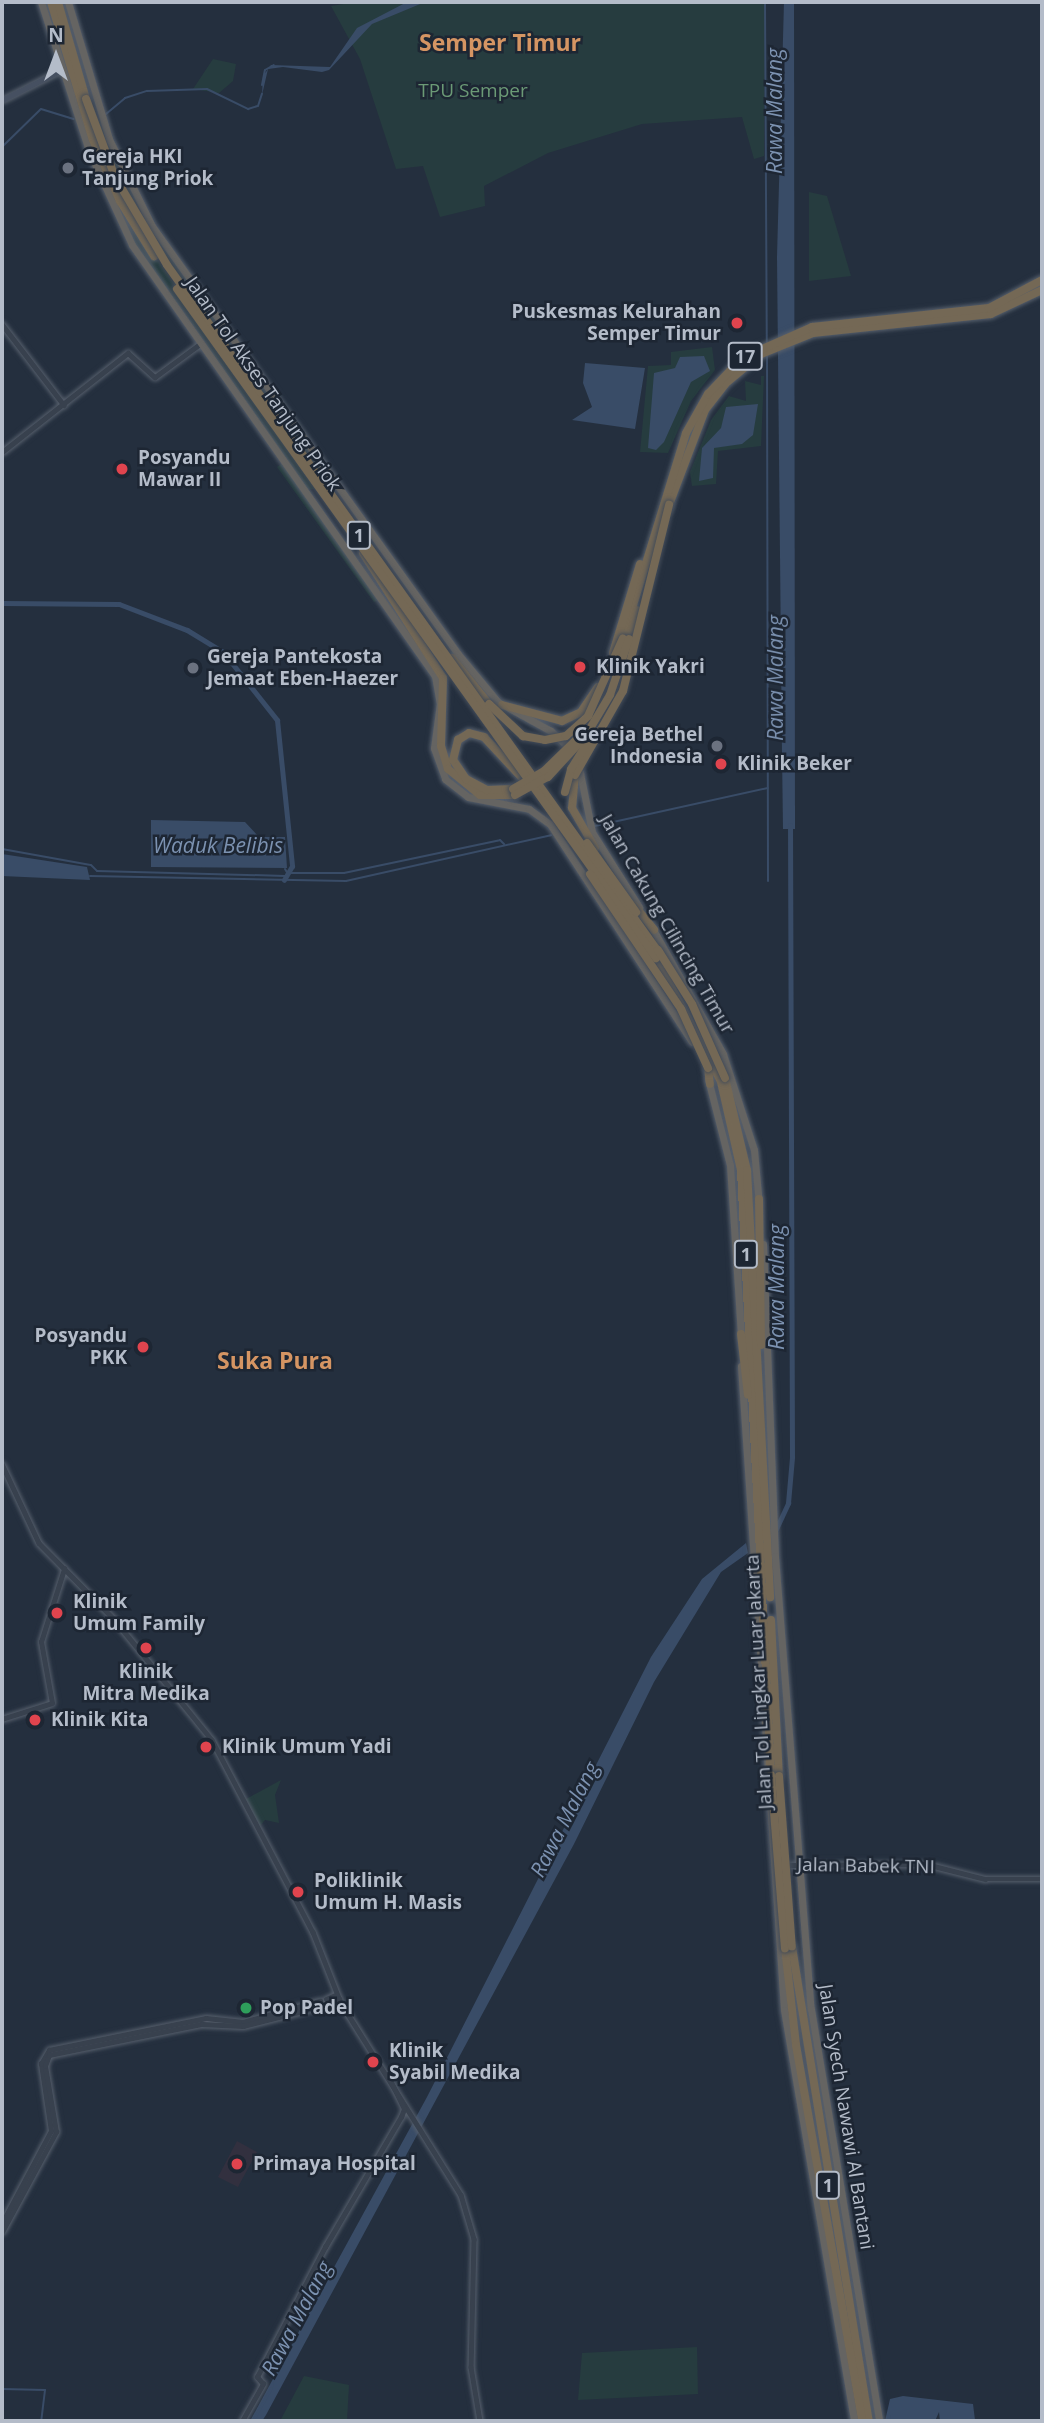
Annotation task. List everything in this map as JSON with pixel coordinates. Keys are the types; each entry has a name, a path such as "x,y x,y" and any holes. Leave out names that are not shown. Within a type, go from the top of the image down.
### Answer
{"highway":[{"name":"Jalan Tol Akses Tanjung Priok","path":"46,2 93,140 134,226 548,810 662,955"},
{"name":"Jalan Tol Akses Tanjung Priok","path":"60,2 86,99 116,177 151,242 662,955"},
{"name":"Jalan Cakung Cilincing Timur","path":"68,2 103,118 152,226 338,492 502,705 551,731 571,751 592,832 655,932 662,955 723,1054 754,1150 767,1314"},
{"name":"Jalan Syech Nawawi Al Bantani","path":"66,67 80,125 132,245 200,344 307,488 435,676 440,703 434,748 446,779 474,799 522,807 546,820 683,1024 710,1084 731,1173 751,1484 765,1559 815,2048 878,2421"},
{"name":"17","path":"546,774 596,720 626,639 666,504 699,407 724,375 757,348 811,327 989,308 1042,280"},
{"name":"17","path":"666,504 705,410 725,384 761,354 813,333 991,314 1042,289"},
{"path":"307,488 322,486 325,474"},
{"path":"320,508 322,496 338,492"},
{"path":"502,705 562,722 582,712 606,670 666,504"},
{"path":"634,949 650,946 655,932 577,820 571,802 573,780 623,691 666,504"},
{"path":"357,542 442,674 447,700 442,750 454,777 473,792 497,798 524,792 546,774"},
{"path":"431,635 505,723 540,740 566,736 584,721 626,639"},
{"path":"626,639 614,697 570,769 565,797 575,826 662,955 656,957 647,969"},
{"path":"546,774 530,781 526,783 521,786 513,789 487,790 460,773 453,749 467,734 484,737 502,753 523,779 532,789 548,810"},
{"path":"567,835 681,1009 708,1068 710,1084"},
{"name":"Jalan Tol Lingkar Luar Jakarta","path":"662,955 704,1028 739,1128 747,1170 759,1369 775,1776 796,2045 862,2421"},
{"name":"Jalan Tol Lingkar Luar Jakarta","path":"662,955 720,1082 737,1149 753,1428 765,1559"},
{"path":"759,1199 763,1327 759,1369"},
{"name":"Jalan Syech Nawawi Al Bantani","path":"767,1314 771,1483 765,1559 772,1866 789,2045 854,2421"},
{"path":"742,1337 753,1428"},
{"path":"772,1849 776,1858 783,1860 796,1847"},
{"name":"Jalan Tol Lingkar Luar Jakarta","path":"789,1948 869,2421"}],"main road":[{"path":"2,100 66,67"}],"street":[{"path":"2,324 64,405"},
{"path":"2,452 128,353 155,377 200,344"},
{"path":"2,1464 39,1543 114,1619 212,1740 313,1931 337,1997 407,2102 461,2195 474,2239 471,2367 480,2421"},
{"path":"2,1719 52,1703 41,1642 64,1569"},
{"name":"Jalan Babek TNI","path":"772,1866 926,1864 985,1879 1042,1879"},
{"path":"2,2232 55,2134 41,2060 53,2048 206,2018 243,2022 307,2009 337,1997"},
{"path":"242,2421 263,2384 257,2377 340,2218 401,2117 404,2109 387,2074"},
{"path":"2,2223 52,2128 46,2081"}],"shaded area":[{"name":"Primaya Hospital","path":"237,2141 257,2152 238,2187 218,2177"}],"green space":[{"name":"TPU Semper","path":"356,2 765,2 764,156 754,159 742,117 642,124 548,153 484,186 485,206 440,217 423,166 396,169 360,59 331,6"},
{"path":"213,59 236,64 233,81 219,93 193,89"},
{"path":"100,119 152,226 325,474 323,485 136,216 95,121"},
{"path":"92,135 134,226 318,489 308,489 384,598 374,602 277,467 286,461 136,252 84,138"},
{"path":"809,192 827,196 851,276 809,281"},
{"path":"712,347 715,370 691,401 668,453 640,452 648,366 671,365 671,352"},
{"path":"761,376 764,376 761,446 718,451 716,484 692,486 690,472 711,420 729,396 746,401 745,381 761,385"},
{"path":"281,1780 275,1795 279,1823 265,1820 260,1826 246,1799"},
{"path":"697,2347 698,2394 578,2400 582,2353"},
{"path":"304,2376 349,2385 347,2421 280,2421"}],"water":[{"path":"407,2 425,2 372,24 329,70 322,72 283,67 268,69 271,65 330,67 357,28"},
{"path":"784,2 794,2 795,829 783,829 777,257"},
{"path":"268,69 262,95 263,76"},
{"path":"704,356 710,371 691,382 664,442 656,450 648,448 654,373 675,368 680,357"},
{"path":"585,363 645,368 635,429 572,420 592,407 583,383"},
{"path":"758,404 753,435 742,444 714,448 713,478 699,481 702,448 721,428 726,407"},
{"name":"Waduk Belibis","path":"151,820 245,822 259,837 285,837 287,868 151,867"},
{"path":"2,854 87,867 90,880 2,876"},
{"path":"746,1543 748,1553 721,1572 654,1682 574,1844 266,2415 262,2421 250,2421 427,2097 651,1657 702,1579"},
{"path":"903,2396 973,2404 975,2420 1013,2421 940,2421 939,2412 935,2421 885,2421 890,2399"}],"waterway":[{"path":"765,2 767,345"},
{"path":"262,85 265,70 274,65"},
{"path":"106,114 125,98 147,91 207,89 248,109 258,106 262,94"},
{"path":"2,147 41,109 73,119"},
{"path":"767,354 768,881"},
{"path":"2,603 119,604 187,630 223,652 277,720 292,866 284,880"},
{"path":"595,826 768,788"},
{"name":"Rawa Malang","path":"776,1529 788,1503 792,1457 790,825"},
{"path":"90,876 346,881 551,835"},
{"path":"290,873 344,873 500,840 504,844"},
{"path":"2,849 91,865 97,871 285,876"},
{"path":"285,869 288,874"},
{"path":"2,2389 45,2390 41,2421"}],"place":[{"name":"Gereja HKI Tanjung Priok","path":"68,168"},
{"name":"Puskesmas Kelurahan Semper Timur","path":"737,323"},
{"name":"Posyandu Mawar II","path":"122,469"},
{"name":"Klinik Yakri","path":"580,667"},
{"name":"Gereja Pantekosta Jemaat Eben-Haezer","path":"193,668"},
{"name":"Gereja Bethel Indonesia","path":"717,746"},
{"name":"Klinik Beker","path":"721,764"},
{"name":"Posyandu PKK","path":"143,1347"},
{"name":"Klinik Umum Family","path":"57,1613"},
{"name":"Klinik Mitra Medika","path":"146,1648"},
{"name":"Klinik Kita","path":"35,1720"},
{"name":"Klinik Umum Yadi","path":"206,1747"},
{"name":"Poliklinik Umum H. Masis","path":"298,1892"},
{"name":"Pop Padel","path":"246,2008"},
{"name":"Klinik Syabil Medika","path":"373,2062"},
{"name":"Primaya Hospital","path":"237,2164"}],"district":[{"name":"Semper Timur","path":"500,42"},
{"name":"Suka Pura","path":"275,1360"}]}
